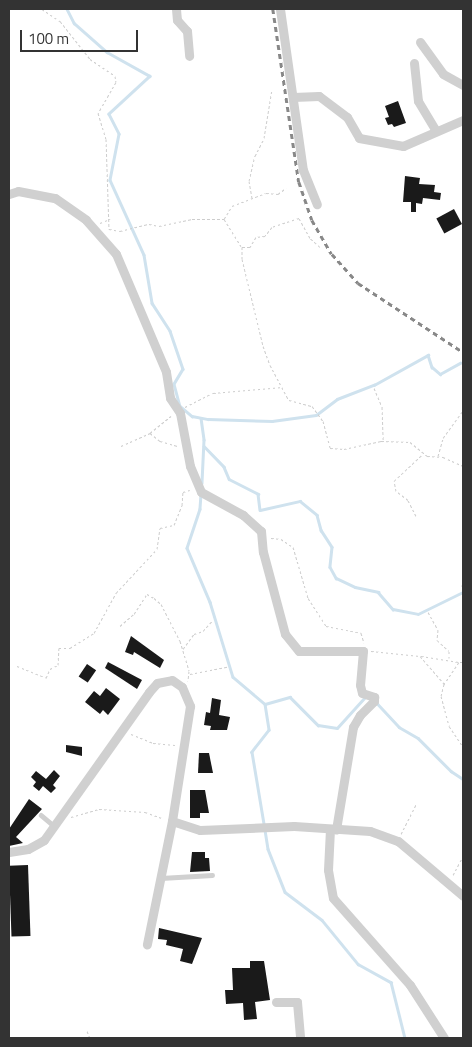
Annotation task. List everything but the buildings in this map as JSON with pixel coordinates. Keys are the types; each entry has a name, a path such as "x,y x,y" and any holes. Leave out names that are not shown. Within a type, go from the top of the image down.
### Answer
{"street":[{"path":"176,9 177,20 187,31 190,56"},
{"path":"280,9 303,170 317,204"},
{"path":"420,42 444,74 463,85"},
{"path":"414,63 418,100 436,131"},
{"path":"292,97 319,96 347,117 359,138 402,146 463,120"},
{"path":"9,194 18,191 55,198 86,220 111,247 132,286 166,372 172,404 178,411 188,448 190,466 201,492 244,516 261,531 263,552 285,634 299,651 363,651 360,685 362,693 374,697 374,701 360,714 353,727 333,829 328,870 333,898 410,985 444,1038"},
{"path":"9,852 36,846 55,825 157,683 172,680 182,687 190,706 186,746 147,944"},
{"path":"172,821 200,830 275,826 370,831 398,841 454,886 463,896"},
{"path":"276,1002 297,1002 300,1038"}],"lane":[{"path":"41,815 55,825"},
{"path":"161,878 212,875"}],"path":[{"path":"42,9 60,21 90,59 116,76 116,82 98,113 106,138 109,229 120,231 149,224 159,226 192,219 224,219"},
{"path":"252,198 250,181 255,156 264,138 272,89"},
{"path":"224,219 229,208 252,198 278,194 286,188"},
{"path":"242,247 250,247 256,238 265,236 272,228 289,219 299,218 310,238 320,246"},
{"path":"99,223 110,219"},
{"path":"224,219 242,247 256,321 270,365 284,387 289,400 312,406 323,421 330,448 344,449 383,441 410,442 424,454 463,466"},
{"path":"121,446 150,433 178,411 213,393 284,387"},
{"path":"374,388 382,407 383,441"},
{"path":"438,457 443,438 463,410"},
{"path":"150,433 160,441 188,448"},
{"path":"416,516 408,500 396,491 394,481 424,454"},
{"path":"17,666 46,678 50,669 58,665 59,648 70,648 94,633 116,593 157,549 160,528 174,525 182,505 183,491 198,484"},
{"path":"463,528 463,539"},
{"path":"261,531 292,547 308,598 326,626 361,633 365,637 363,651 449,658 463,662"},
{"path":"462,587 463,577"},
{"path":"120,626 134,614 147,594 161,604 183,649 190,675"},
{"path":"428,612 438,630 437,640 448,651 449,658"},
{"path":"183,649 194,634 203,631 212,620"},
{"path":"420,656 444,684"},
{"path":"459,662 444,684 442,696 444,713 463,747"},
{"path":"182,687 190,675 227,667"},
{"path":"123,731 153,742 186,746"},
{"path":"398,841 416,804"},
{"path":"55,825 99,809 145,812 172,821"},
{"path":"454,886 455,869 463,856"},
{"path":"87,1032 90,1038"}],"waterway":[{"path":"67,9 74,23 107,52 150,76 109,114 119,134 110,180 144,255 152,303 170,331 183,369 174,384 180,406 192,416 208,419 272,421 316,415 337,399 374,385 428,355 432,367 440,374 460,363"},
{"path":"201,418 204,440 202,483"},
{"path":"204,446 224,467 229,479 258,494 260,510 300,501 317,515 321,530 332,547 330,567 336,578 355,587 378,592 393,609 418,614 463,592"},
{"path":"201,494 200,509 187,548 210,602 233,677 265,704 269,730 252,752 264,824"},
{"path":"265,704 290,697 318,725 337,728 365,697"},
{"path":"376,702 399,727 418,738 451,771 463,779"},
{"path":"265,830 268,849 285,892 322,920 358,964 391,982 405,1038"}],"railway":[{"path":"273,9 299,182 312,220 332,254 358,283 463,352"}]}
